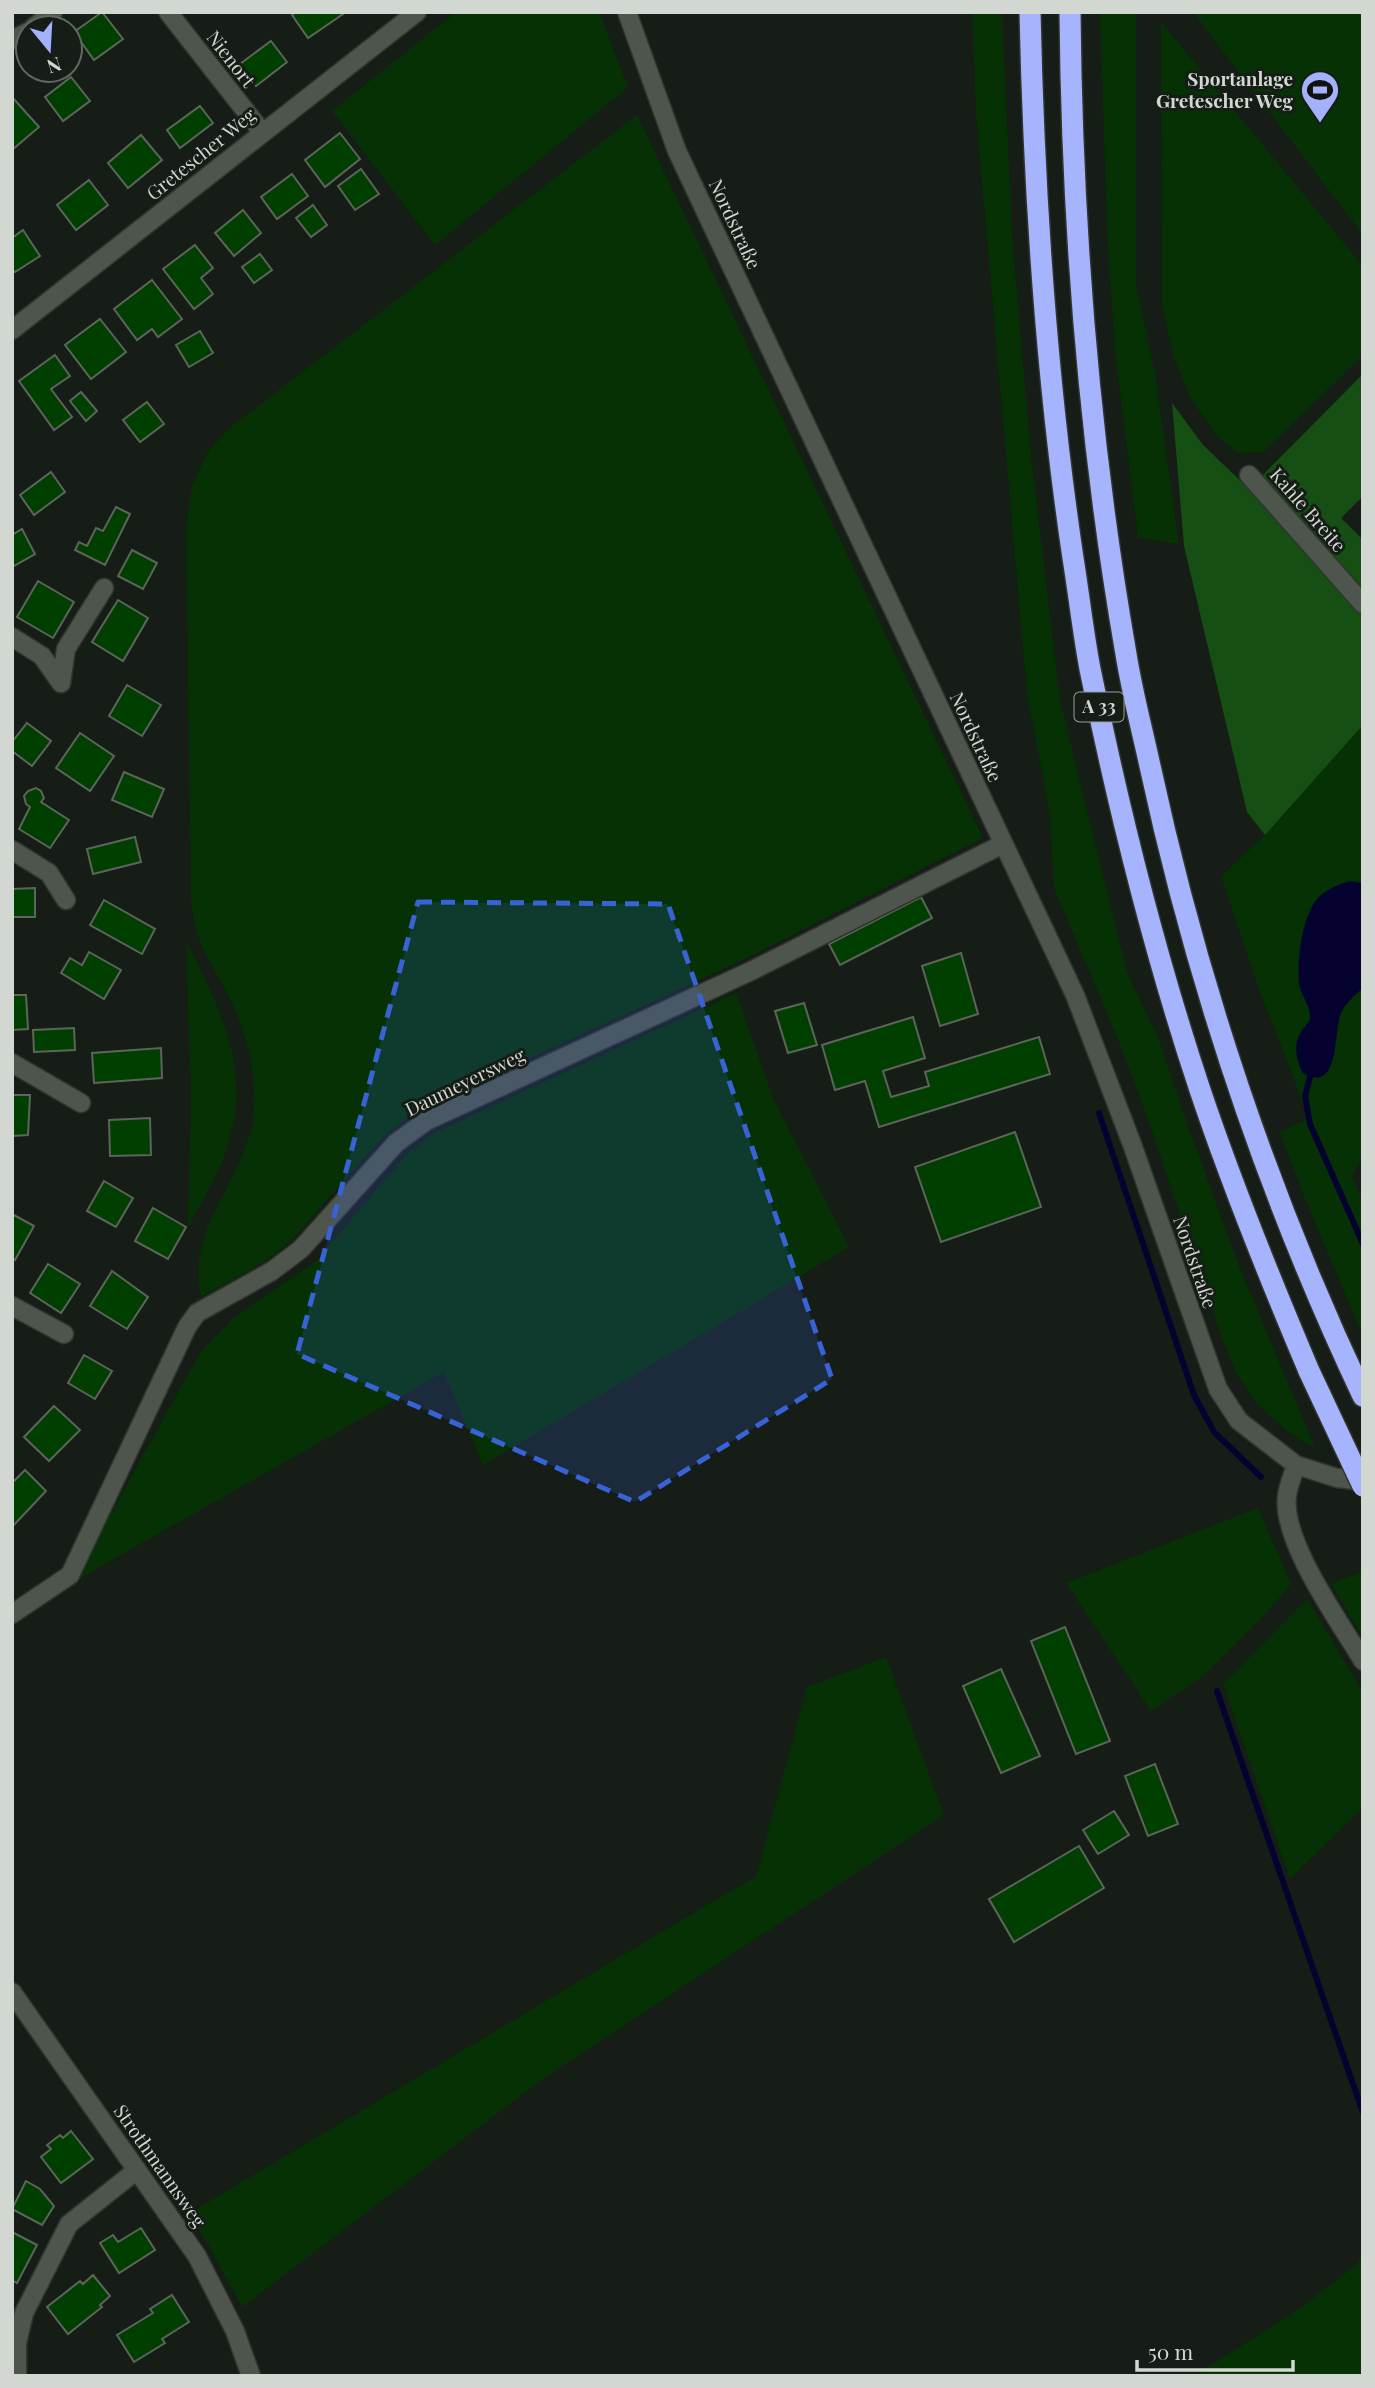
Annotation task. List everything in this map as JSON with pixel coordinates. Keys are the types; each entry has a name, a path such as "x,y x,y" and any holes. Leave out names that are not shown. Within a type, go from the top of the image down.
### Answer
{"highway":[{"name":"A 33","path":"1030,12 1042,293 1060,473 1090,666 1124,822 1159,957 1196,1076 1240,1200 1309,1371 1363,1483"},
{"name":"A 33","path":"1070,12 1070,82 1081,288 1097,466 1126,656 1160,810 1194,944 1234,1075 1302,1261 1363,1396"}],"street":[{"name":"Nienort","path":"168,12 262,132"},
{"name":"Gretescher Weg","path":"12,330 417,12"},
{"name":"Nordstraße","path":"627,12 677,150 1074,995 1132,1144 1218,1389 1239,1421 1296,1465 1363,1483"},
{"name":"Kahle Breite","path":"1249,475 1363,604"},
{"path":"12,637 42,656 61,683 66,649 104,588"},
{"name":"Daumeyersweg","path":"12,1614 70,1575 187,1327 197,1314 272,1272 301,1250 396,1143 426,1121 751,971 1003,844"},
{"path":"12,850 49,873 65,900"},
{"path":"12,1063 80,1103"},
{"path":"12,1306 64,1334"},
{"path":"1296,1465 1286,1498 1292,1534 1312,1576 1363,1661"},
{"name":"Strothmannsweg","path":"12,1992 197,2256 235,2331 251,2376"},
{"path":"17,2376 17,2343 24,2313 69,2224 137,2169"}],"highlighted area":[{"path":"418,902 668,904 832,1379 635,1502 297,1354"}],"green space":[{"path":"456,12 599,12 628,87 435,245 332,111"},
{"path":"972,12 1002,12 1012,234 1031,455 1060,700 1127,973 1158,1037 1239,1266 1315,1448 1288,1432 1258,1405 1237,1375 1122,1049 1054,888 1050,815 1027,693 976,113"},
{"path":"1100,12 1136,12 1136,285 1155,373 1179,544 1138,537 1115,353 1107,230"},
{"name":"Sportanlage Gretescher Weg","path":"1193,12 1363,12 1363,235"},
{"path":"1161,22 1363,266 1363,356 1263,452 1238,453 1217,436 1191,399 1173,356 1162,304"},
{"path":"637,115 983,838 747,958 419,1109 383,1137 289,1243 263,1263 201,1297 200,1254 211,1219 249,1138 254,1088 245,1039 224,986 198,936 191,899 186,526 192,487 206,455 227,430"},
{"path":"1363,374 1363,496 1341,518 1363,540 1363,725 1265,835 1247,812 1184,546 1172,403 1203,445 1249,489"},
{"path":"1363,725 1363,1155 1352,1177 1363,1200 1363,1336 1280,1132 1309,1118 1259,989 1221,876 1265,835"},
{"path":"186,940 222,1018 235,1071 236,1098 233,1127 224,1156 188,1228 191,1097"},
{"path":"736,993 773,1098 849,1247 483,1465 444,1372 73,1582 201,1351 236,1316 316,1261 408,1153 435,1133"},
{"path":"1258,1508 1291,1584 1203,1676 1151,1711 1066,1583"},
{"path":"1363,1571 1363,1638 1331,1584"},
{"path":"1307,1599 1363,1692 1363,1807 1290,1879 1223,1684"},
{"path":"886,1657 944,1815 544,2078 242,2307 188,2214 756,1876 807,1687"},
{"path":"1363,2254 1363,2376 1194,2376 1298,2310 1357,2264"}],"shaded area":[{"path":"1350,881 1363,883 1363,988 1341,1013 1330,1068 1324,1075 1315,1077 1303,1073 1296,1052 1299,1037 1310,1019 1299,983 1302,939 1308,916 1317,899 1328,890"}],"building":[{"path":"102,12 123,39 94,60 84,46 84,25"},
{"path":"296,12 346,12 308,38 292,15"},
{"path":"271,41 287,62 256,86 240,64"},
{"path":"62,84 77,84 90,101 63,121 45,97"},
{"path":"12,97 39,127 12,150"},
{"path":"200,106 213,123 180,148 167,130"},
{"path":"340,133 360,159 325,187 305,160"},
{"path":"141,135 162,160 128,188 108,163"},
{"path":"361,169 379,194 355,210 338,186"},
{"path":"292,174 308,196 277,219 261,197"},
{"path":"89,180 108,205 76,230 57,205"},
{"path":"313,205 327,225 311,237 296,218"},
{"path":"243,210 261,233 234,256 215,233"},
{"path":"23,230 40,256 15,272 12,269 12,238"},
{"path":"195,245 213,268 201,278 213,294 194,309 163,269"},
{"path":"260,254 272,270 254,283 242,267"},
{"path":"152,280 182,319 158,337 152,329 137,340 114,309"},
{"path":"100,319 126,352 91,379 65,345"},
{"path":"200,331 213,353 189,367 176,345"},
{"path":"55,355 70,376 51,389 72,417 54,430 19,381"},
{"path":"81,392 97,411 86,421 70,401"},
{"path":"147,402 164,424 140,442 123,420"},
{"path":"51,472 65,492 34,515 20,495"},
{"path":"116,507 130,514 105,565 75,550 79,542 87,546 96,528 103,531"},
{"path":"22,529 35,554 12,567 12,535"},
{"path":"132,550 157,563 143,589 118,576"},
{"path":"38,581 74,602 53,638 17,617"},
{"path":"118,600 148,618 123,661 92,642"},
{"path":"127,685 161,705 142,736 109,716"},
{"path":"27,723 51,741 32,766 12,751 12,742"},
{"path":"80,733 114,756 90,791 56,768"},
{"path":"124,772 164,789 152,817 112,800"},
{"path":"36,788 44,798 41,802 69,820 50,848 19,829 30,807 24,796"},
{"path":"135,837 141,862 93,874 87,849"},
{"path":"35,888 35,917 12,917 12,889"},
{"path":"921,897 932,918 840,965 829,944"},
{"path":"104,900 155,929 142,954 90,925"},
{"path":"89,952 121,970 104,999 61,973 70,958 82,965"},
{"path":"961,953 978,1014 940,1026 922,966"},
{"path":"12,995 26,995 28,1029 12,1030"},
{"path":"804,1003 817,1045 788,1053 775,1011"},
{"path":"913,1017 925,1058 883,1071 891,1097 929,1086 925,1072 1039,1037 1050,1074 879,1127 865,1081 835,1090 822,1045"},
{"path":"74,1028 75,1050 34,1052 33,1030"},
{"path":"161,1048 162,1078 94,1083 92,1053"},
{"path":"12,1095 30,1095 28,1135 12,1136"},
{"path":"150,1118 151,1155 110,1156 109,1120"},
{"path":"1015,1132 1041,1207 941,1242 915,1167"},
{"path":"104,1181 133,1198 116,1227 87,1211"},
{"path":"153,1208 186,1227 168,1259 135,1241"},
{"path":"12,1214 34,1226 15,1260 12,1258"},
{"path":"48,1264 80,1284 61,1313 30,1293"},
{"path":"112,1271 148,1297 127,1329 90,1306"},
{"path":"84,1355 112,1371 95,1399 68,1383"},
{"path":"54,1406 80,1430 49,1461 24,1437"},
{"path":"25,1470 46,1491 12,1527 12,1483"},
{"path":"1065,1627 1110,1741 1076,1754 1031,1641"},
{"path":"1001,1669 1040,1756 1001,1773 963,1686"},
{"path":"1155,1764 1178,1824 1148,1836 1125,1776"},
{"path":"1114,1811 1129,1835 1098,1854 1083,1830"},
{"path":"1079,1846 1104,1888 1014,1942 989,1899"},
{"path":"71,2131 93,2159 61,2183 41,2157 51,2149 47,2145"},
{"path":"26,2181 40,2189 54,2206 42,2225 12,2209"},
{"path":"141,2228 155,2250 119,2273 100,2243 113,2235 118,2242"},
{"path":"12,2232 37,2245 17,2283 12,2280"},
{"path":"93,2275 110,2296 100,2305 102,2307 68,2334 47,2307 80,2281 83,2284"},
{"path":"172,2295 189,2322 162,2339 165,2343 134,2362 117,2335 153,2313 150,2309"}],"waterway":[{"path":"1310,1077 1305,1096 1310,1124 1363,1244"},
{"path":"1099,1113 1194,1395 1214,1432 1261,1477"},
{"path":"1217,1691 1363,2113"}],"place":[{"name":"Sportanlage Gretescher Weg","path":"1320,124"}]}
